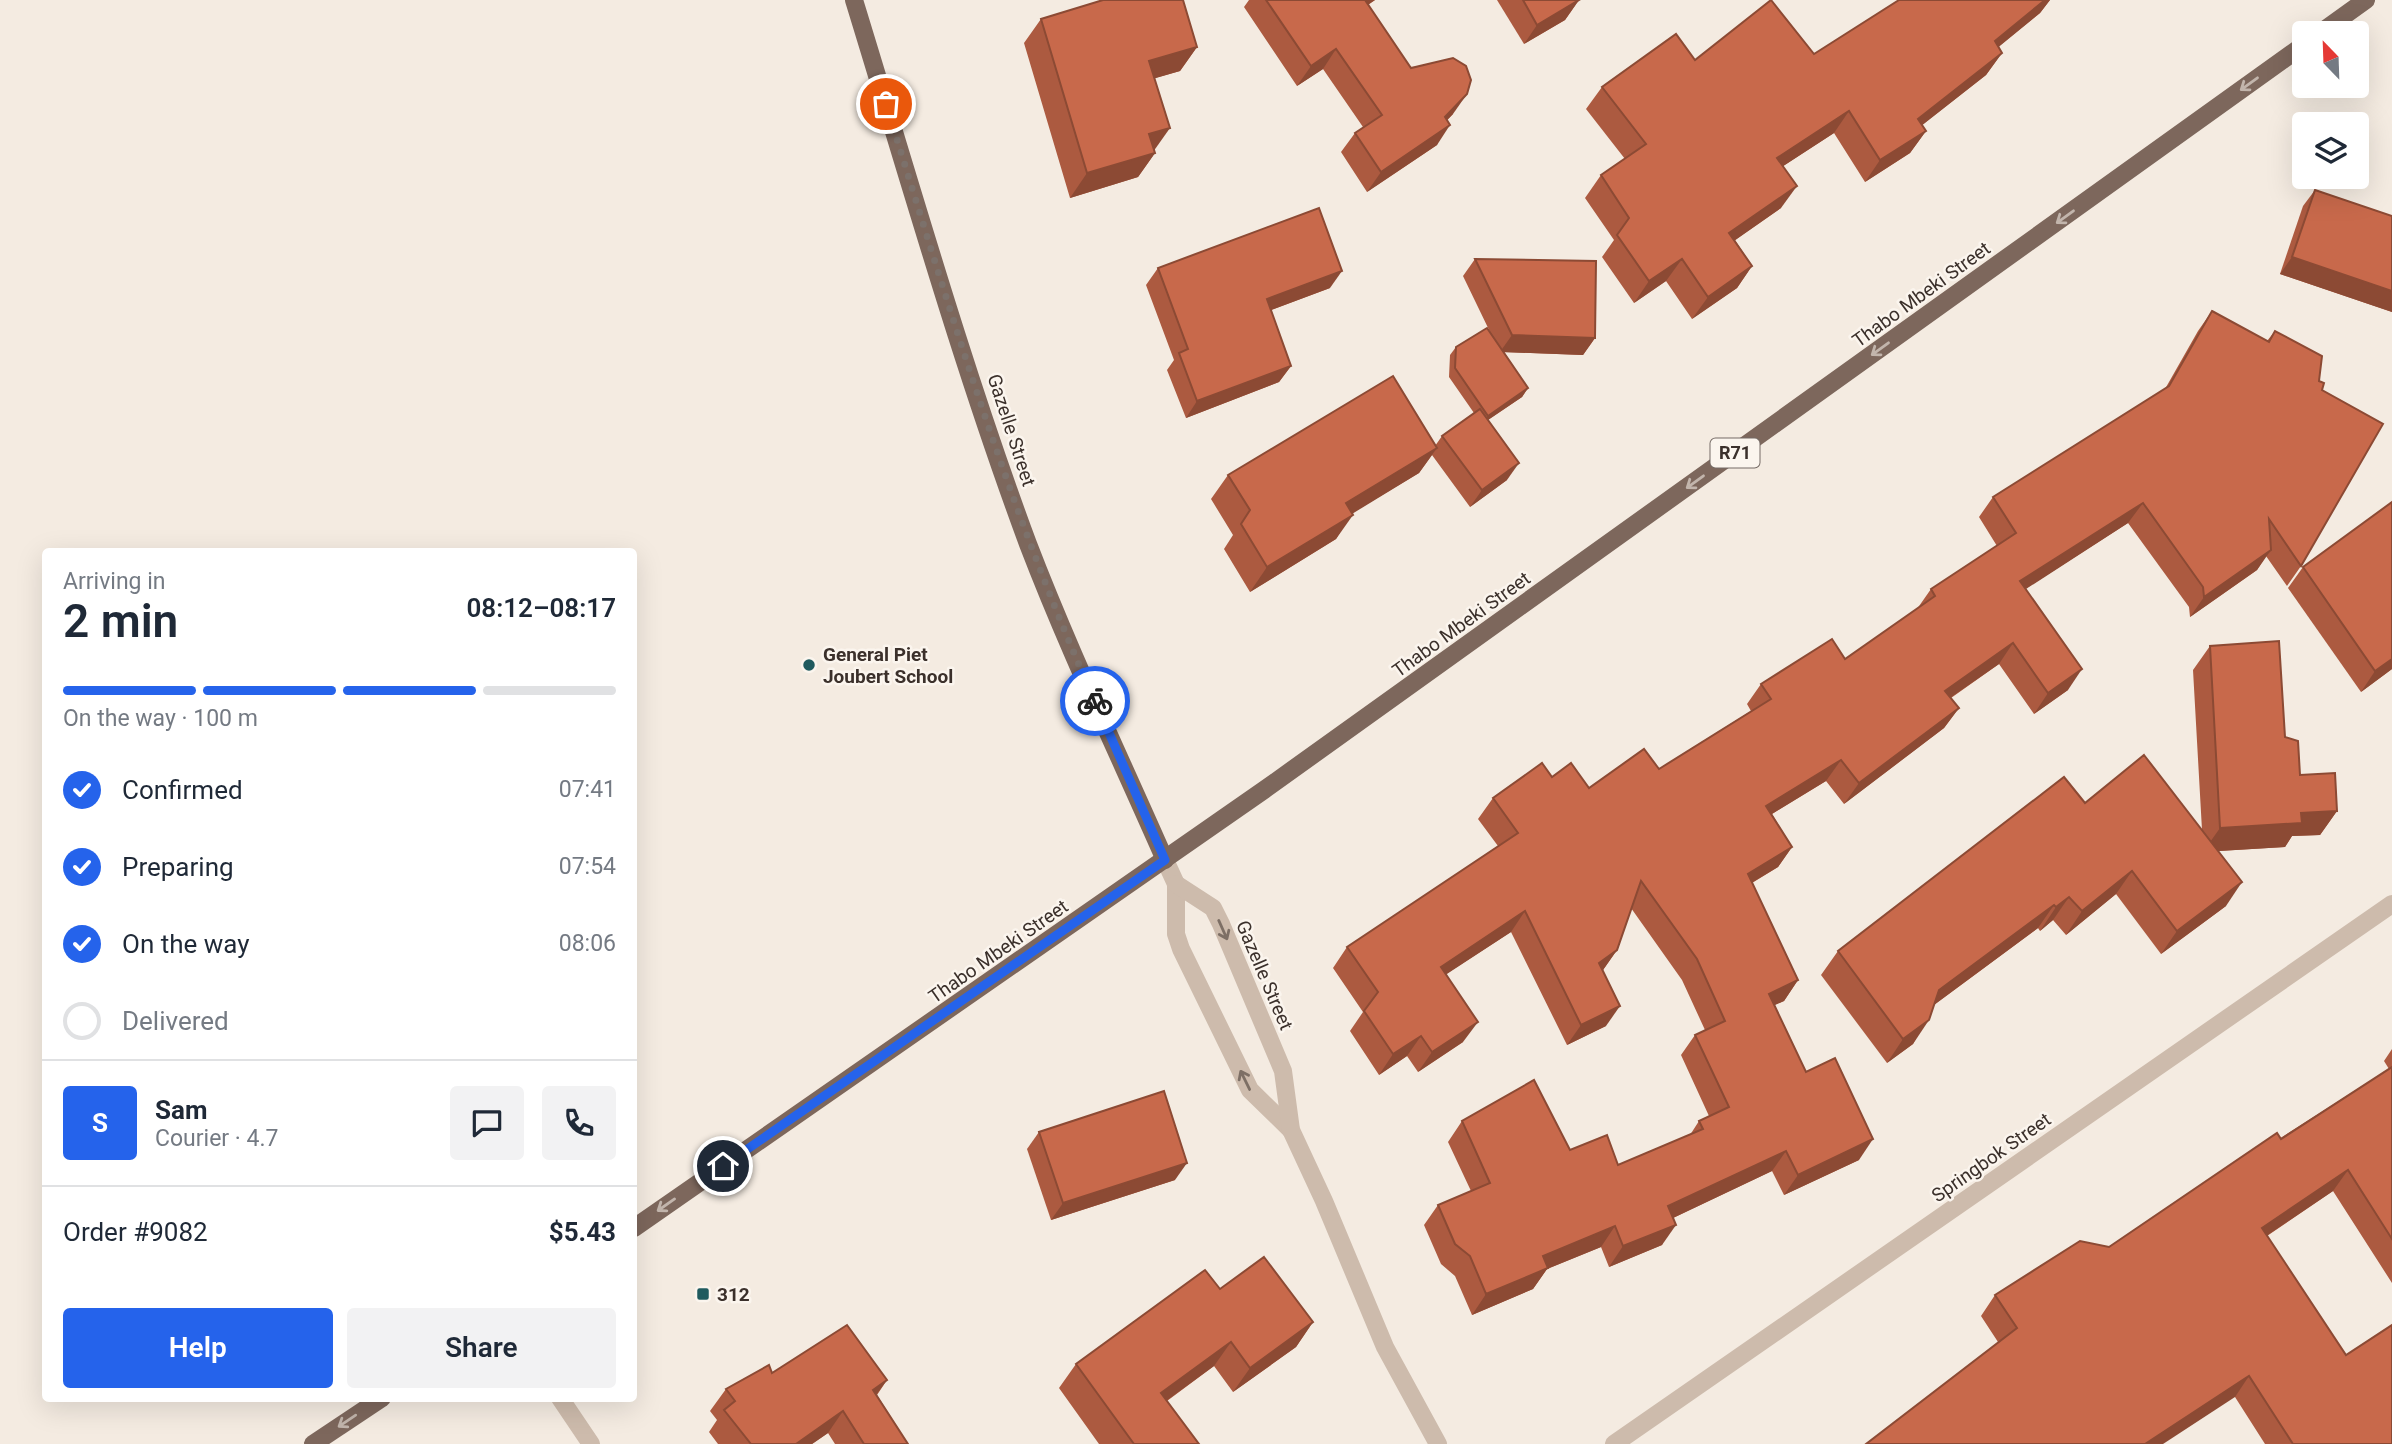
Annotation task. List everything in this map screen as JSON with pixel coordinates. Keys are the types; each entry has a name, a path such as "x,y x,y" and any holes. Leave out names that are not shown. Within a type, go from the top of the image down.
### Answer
{"main road":[{"name":"Gazelle Street","path":"854,0 1027,542 1050,601 1165,860"},
{"path":"2337,21 2366,0"},
{"name":"Thabo Mbeki Street","path":"637,1226 1165,860 2292,53"},
{"path":"313,1444 376,1402"}],"street":[{"path":"1165,860 1176,884"},
{"name":"Gazelle Street","path":"1176,884 1213,908 1221,924 1283,1071 1291,1130 1385,1347 1438,1444"},
{"name":"Gazelle Street","path":"1176,884 1176,934 1181,948 1250,1090 1291,1130"},
{"name":"Springbok Street","path":"1614,1444 2392,904"},
{"path":"563,1402 592,1444"}],"building":[{"path":"1103,0 1183,0 1197,47 1149,61 1170,128 1149,134 1155,153 1087,173 1041,19"},
{"path":"1266,0 1365,0 1411,68 1453,58 1466,66 1471,80 1467,94 1445,117 1450,125 1381,172 1355,133 1382,115 1336,49 1311,66"},
{"path":"1523,0 1579,0 1537,25"},
{"path":"1771,0 1814,54 1899,0 2045,0 1995,41 2002,53 1918,119 1926,131 1880,160 1849,111 1777,158 1797,186 1729,233 1752,266 1708,297 1682,259 1649,281 1617,235 1629,218 1601,175 1646,144 1602,87 1676,34 1695,60"},
{"path":"2315,190 2392,216 2392,291 2292,257"},
{"path":"1319,208 1342,271 1267,299 1291,366 1197,401 1179,353 1188,349 1158,268"},
{"path":"1475,259 1596,261 1595,338 1512,335"},
{"path":"2212,311 2269,342 2275,331 2322,356 2319,381 2324,383 2322,390 2383,424 2301,566 2269,519 2271,550 2204,597 2203,587 2143,503 2020,581 2082,669 2048,693 2013,643 1945,691 1959,708 1859,783 1841,760 1766,806 1792,847 1748,874 1798,980 1769,994 1806,1072 1835,1058 1873,1139 1798,1175 1786,1151 1668,1206 1676,1225 1623,1246 1615,1226 1543,1256 1548,1268 1486,1294 1470,1256 1455,1244 1438,1205 1490,1183 1462,1121 1534,1080 1570,1150 1607,1135 1618,1165 1703,1129 1699,1121 1729,1107 1695,1035 1725,1021 1697,959 1641,881 1617,950 1599,963 1620,1006 1581,1025 1525,911 1441,967 1478,1022 1432,1052 1421,1036 1393,1054 1364,1011 1378,992 1347,947 1518,833 1493,798 1542,763 1552,777 1571,763 1589,788 1644,749 1659,769 1771,699 1761,684 1832,639 1845,659 1935,596 1931,589 2016,533 1993,497 2169,386"},
{"path":"1487,328 1528,388 1488,416 1455,368 1456,347"},
{"path":"1393,376 1437,448 1346,503 1353,515 1267,567 1241,524 1250,510 1228,475"},
{"path":"1480,409 1519,463 1482,490 1442,436"},
{"path":"2392,502 2392,659 2375,671 2303,567"},
{"path":"2279,641 2285,737 2298,741 2300,775 2335,773 2337,811 2301,813 2302,823 2220,828 2210,646"},
{"path":"2144,755 2242,882 2177,931 2132,871 2082,911 2069,897 2056,907 2054,905 1939,990 1929,1020 1903,1039 1838,951 2064,777 2085,803"},
{"path":"2392,1067 2392,1239 2348,1170 2262,1228 2346,1355 2392,1325 2392,1444 2293,1444 2249,1376 2145,1444 1866,1444 2017,1328 1995,1295 2080,1241 2109,1247 2277,1133 2281,1139"},
{"path":"1164,1091 1187,1163 1063,1203 1039,1132"},
{"path":"1264,1257 1313,1322 1250,1368 1231,1342 1161,1393 1199,1444 1134,1444 1076,1364 1205,1270 1220,1289"},
{"path":"847,1325 887,1380 873,1390 908,1444 864,1444 843,1411 796,1444 751,1444 724,1410 735,1401 726,1389 769,1365 772,1373"}],"way so far":[{"path":"886,104 1027,542 1095,701"}],"place":[{"name":"General Piet Joubert School","path":"809,665"},
{"name":"312","path":"703,1294"}],"route":[{"path":"723,1166 1165,860 1095,701"}]}
